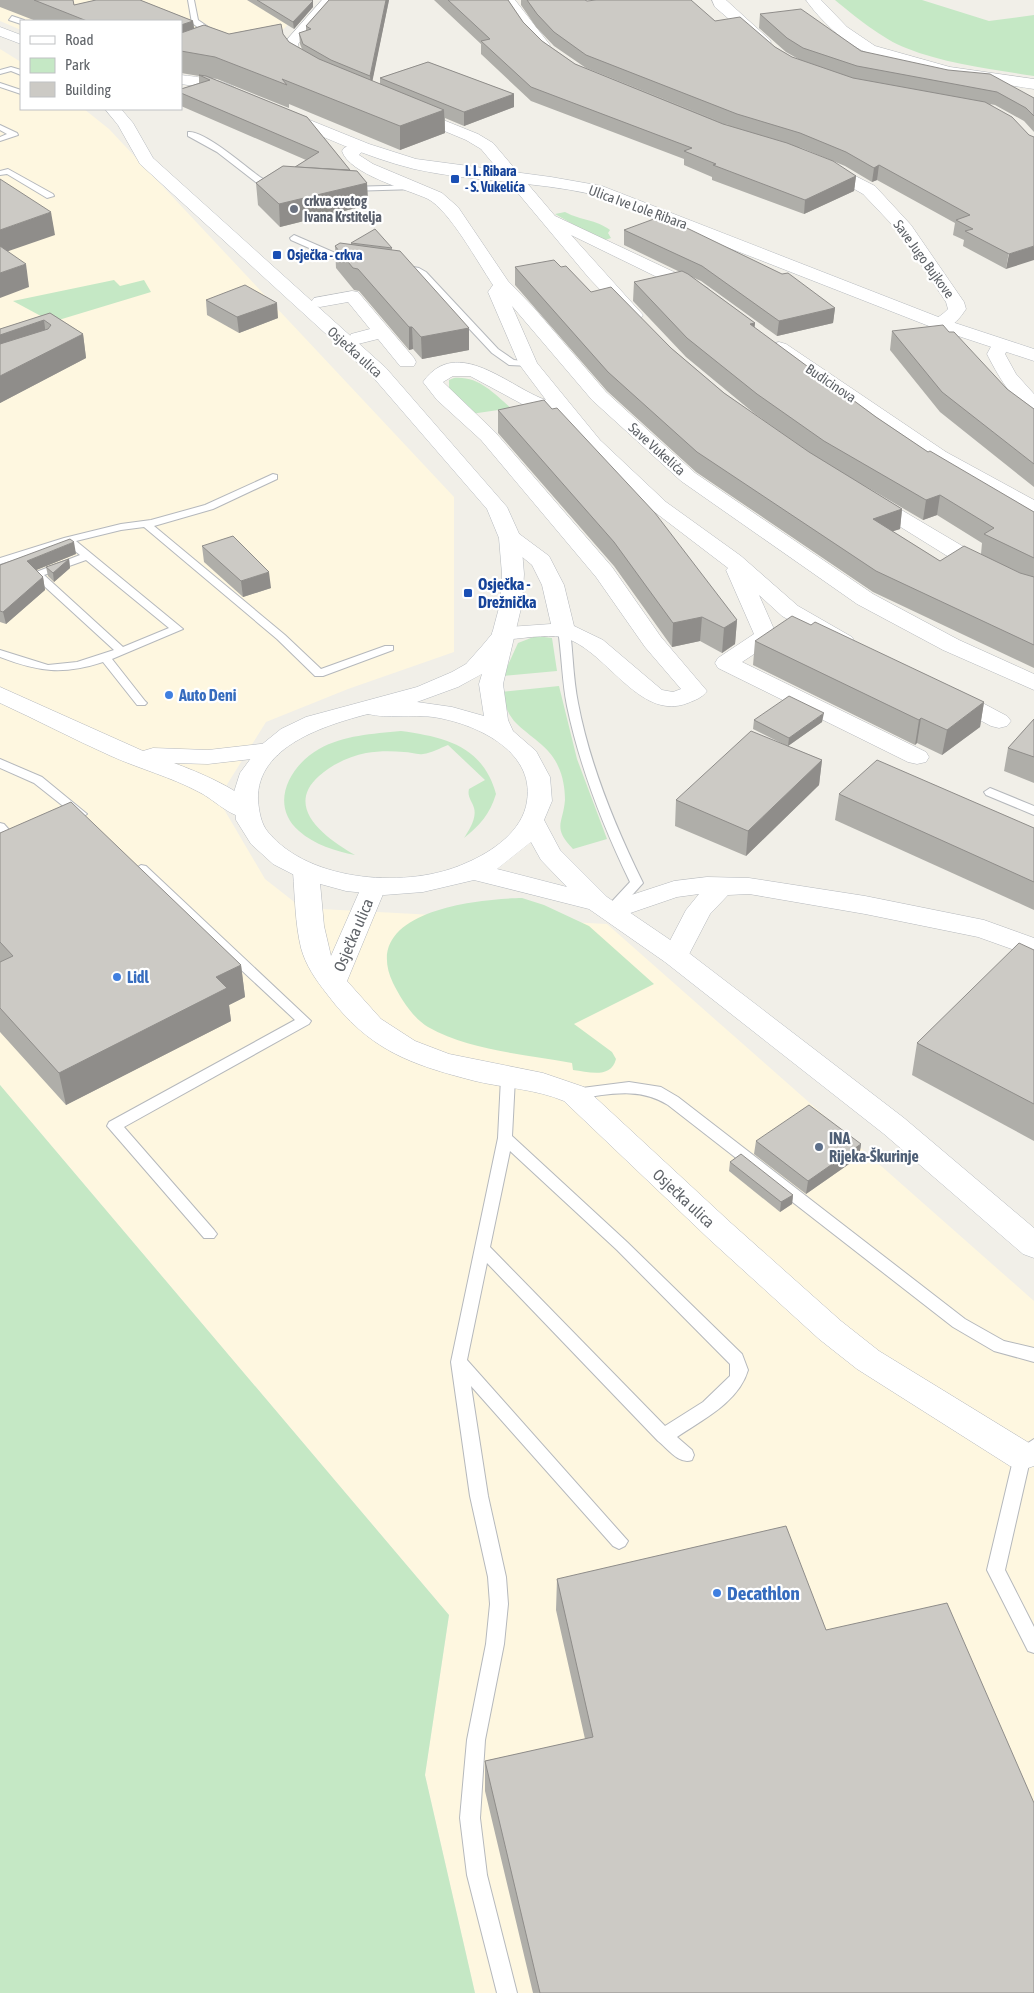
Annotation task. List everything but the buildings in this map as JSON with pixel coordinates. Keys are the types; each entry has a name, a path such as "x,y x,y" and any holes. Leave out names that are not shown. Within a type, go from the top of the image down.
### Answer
{"street":[{"path":"326,77 297,60 291,48 291,43 330,0"},
{"path":"508,0 530,31 555,56"},
{"path":"719,0 720,4 774,51"},
{"path":"814,0 842,30 870,49 903,60 950,71 1034,84"},
{"path":"0,31 20,40"},
{"path":"182,79 212,84 250,100"},
{"path":"182,88 233,93"},
{"path":"398,106 472,137 487,146 595,274 646,328"},
{"name":"Ulica Ive Lole Ribara","path":"268,108 359,146 416,164 568,183 596,190 940,324 1034,355"},
{"name":"Osječka ulica","path":"123,114 146,161 379,372 496,508 510,538 513,574 509,611 490,684 496,720 502,733"},
{"name":"Save Vukelića","path":"359,146 350,151 352,157 367,167 436,197 452,211 502,285 528,312 599,396 688,477 865,598 951,645 1034,683"},
{"name":"Save Jugo Bujkove","path":"808,159 838,171 869,190 905,229 957,309 940,324"},
{"path":"549,218 694,287 716,303"},
{"path":"502,285 498,292 528,364 593,444 660,506 733,562 790,612 858,650"},
{"path":"320,302 352,296 407,362"},
{"path":"358,338 382,332"},
{"name":"Budicinova","path":"761,336 938,456 1034,508"},
{"path":"1001,345 996,354 999,364 1034,406"},
{"path":"509,611 562,624 594,645 655,696 676,699 687,696 694,691 653,642 604,572 488,436 444,396 433,382 438,374 473,370 501,382 517,394 535,403 562,408"},
{"path":"856,491 973,562 1034,590"},
{"path":"510,538 541,561 553,584 562,624"},
{"path":"733,562 766,636 726,663 917,757"},
{"path":"502,636 562,624"},
{"name":"Osječka ulica","path":"373,708 430,692 470,672 502,636"},
{"path":"934,688 999,721"},
{"path":"0,694 120,751 191,778 216,790 247,812"},
{"name":"Osječka ulica","path":"408,706 443,710 474,719 502,733 524,751 538,774 541,798 533,822 513,846 499,857 473,871 426,884 373,887 331,881 295,867 267,848 250,824 245,799 251,774 268,750 289,735 314,722 342,713 373,708 408,706"},
{"path":"120,751 171,757 208,757 268,750"},
{"name":"Osječka ulica","path":"533,822 550,854 604,907 675,956 894,1126 1034,1246"},
{"name":"Osječka ulica","path":"473,871 604,907"},
{"name":"Osječka ulica","path":"306,872 317,957 367,1024 392,1042 411,1052 508,1078 545,1083 574,1094 720,1231 838,1336 868,1360 1030,1456"},
{"path":"604,907 674,889 706,885 720,887 749,886 865,905 984,930 1034,948"},
{"name":"Osječka ulica","path":"334,982 373,887"},
{"path":"675,956 699,910 720,887"}],"lane":[{"path":"191,0 195,21 220,39 212,42"},
{"path":"12,18 20,22"},
{"path":"0,72 11,68 20,72"},
{"path":"0,85 20,92"},
{"path":"0,127 14,134 0,139"},
{"path":"191,134 220,150 260,181 288,186"},
{"path":"0,173 8,171 50,196"},
{"path":"340,188 374,190 416,187"},
{"path":"294,238 352,264 365,266"},
{"path":"389,268 416,270 423,274 495,351 512,363 528,364"},
{"path":"0,561 121,526 145,523 209,508 273,477"},
{"path":"145,523 281,637 319,674 389,648"},
{"path":"3,655 36,666 50,668 79,665 177,629 68,540"},
{"path":"88,556 36,574 120,650"},
{"path":"562,624 567,645 568,679 578,726 605,814 637,883 604,907"},
{"path":"104,656 141,703"},
{"path":"0,763 38,780 85,817 64,820"},
{"path":"990,792 1034,811"},
{"path":"0,827 11,841"},
{"path":"132,861 304,1021 114,1126 209,1234"},
{"path":"507,1993 477,1875 470,1818 476,1740 495,1644 499,1604 497,1577 479,1496 459,1362 506,1138 508,1078"},
{"path":"574,1094 629,1087 656,1091 674,1101 959,1322 1000,1346 1034,1354"},
{"path":"506,1138 622,1246 736,1359 740,1370 736,1383 716,1400 664,1436"},
{"path":"482,1248 664,1436 686,1455"},
{"path":"459,1362 619,1542"},
{"path":"1030,1456 996,1570 1034,1645"}],"shaded area":[{"path":"0,0 312,0 266,47 191,60 182,20 20,20 20,30 0,21"},
{"path":"0,49 20,61 20,110 85,110 109,129 454,497 454,652 348,689 266,722 218,799 265,879 302,908 607,924 1034,1301 1034,1993 475,1993 425,1775 449,1615 0,1085"}],"green space":[{"path":"835,0 922,0 989,21 1034,15 1034,76 953,62 921,54 897,44 879,33"},
{"path":"565,212 604,226 610,230 608,233 611,238 602,241 555,214"},
{"path":"114,280 120,286 144,280 151,292 52,322 13,301"},
{"path":"463,378 478,383 492,391 511,408 471,414 449,390 449,380"},
{"path":"536,636 552,638 557,671 503,676 518,643"},
{"path":"559,686 577,759 607,839 573,849 563,835 560,825 565,796 558,766 550,753 513,720 501,692"},
{"path":"401,731 433,737 460,747 482,765 490,778 496,794 494,801 484,819 464,838 472,824 475,812 470,799 469,789 485,780 448,745 433,752 423,754 385,751 360,754 335,765 319,776 309,788 306,800 307,811 313,822 322,831 355,855 340,852 312,840 299,831 290,821 285,810 284,798 286,787 299,765 308,756 338,741 358,736"},
{"path":"522,898 544,905 589,926 654,984 574,1024 612,1052 616,1059 613,1065 604,1072 592,1073 573,1070 572,1063 498,1051 445,1035 417,1019 393,983 387,959 392,939 407,925 428,914 452,906"},
{"path":"0,1085 449,1615 425,1775 475,1993 0,1993"}],"place":[{"name":"I. L. Ribara - S. Vukelića","path":"455,179"},
{"name":"crkva svetog Ivana Krstitelja","path":"294,209"},
{"name":"Osječka - crkva","path":"277,255"},
{"name":"Osječka - Drežnička","path":"468,593"},
{"name":"Auto Deni","path":"169,695"},
{"name":"Lidl","path":"117,977"},
{"name":"INA Rijeka-Škurinje","path":"819,1147"},
{"name":"Decathlon","path":"717,1593"}]}
